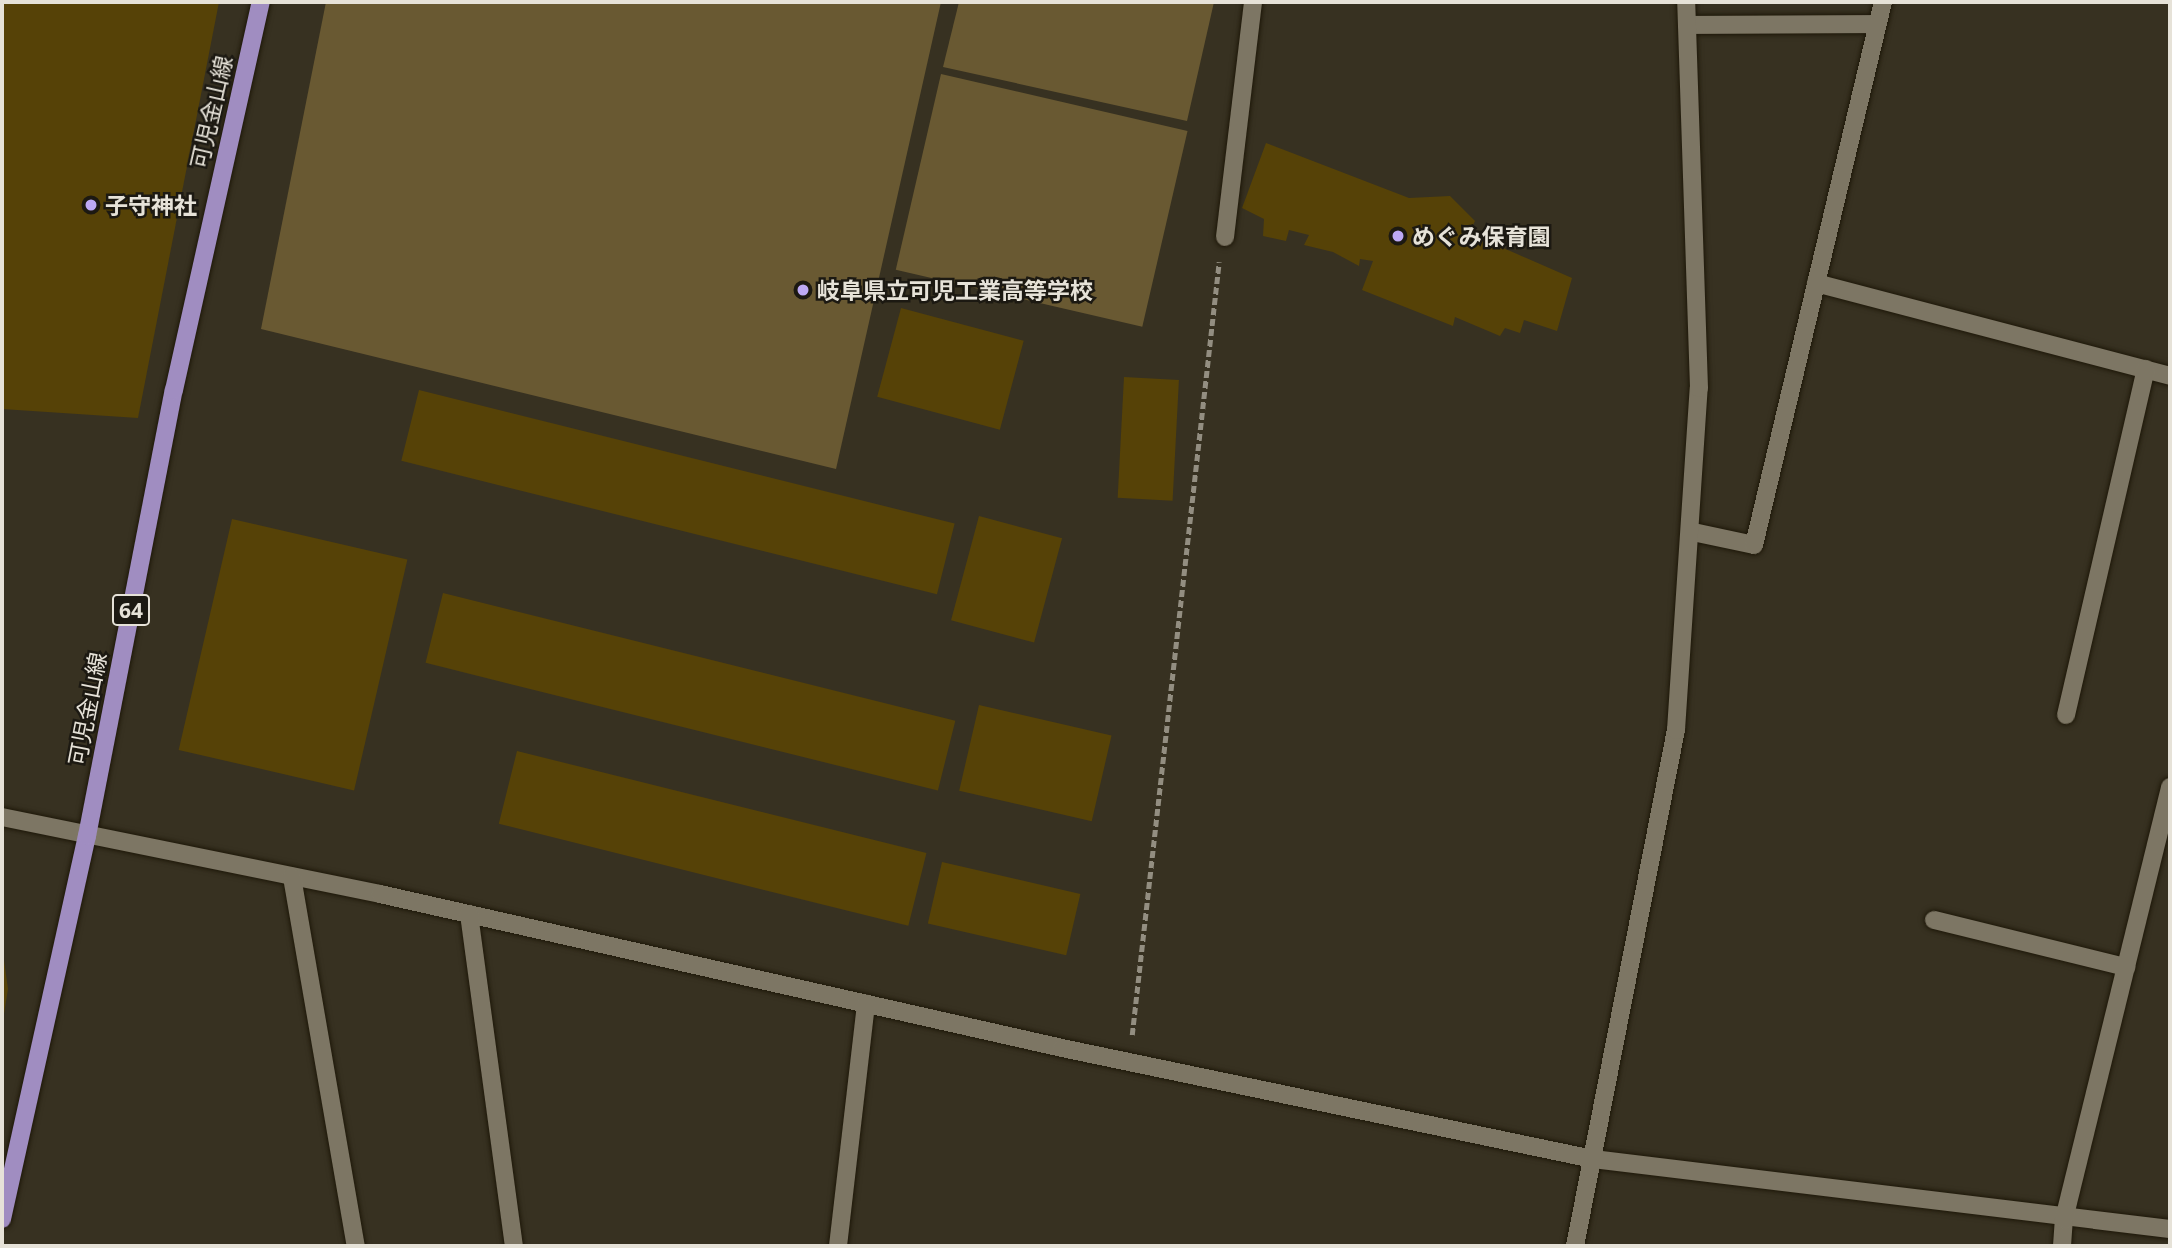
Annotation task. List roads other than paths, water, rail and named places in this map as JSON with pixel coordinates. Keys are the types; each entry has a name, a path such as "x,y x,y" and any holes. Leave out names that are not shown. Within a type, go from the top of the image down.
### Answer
{"main road":[{"name":"可児金山線","path":"2,1219 86,836 174,390 261,2"}],"street":[{"path":"1225,237 1253,2"},
{"path":"1575,1246 1664,810 1676,730 1693,532 1699,388 1686,2"},
{"path":"1693,532 1754,545 1883,2"},
{"path":"1686,25 1877,24"},
{"path":"1816,283 2170,376"},
{"path":"2066,715 2146,369"},
{"path":"2062,1246 2064,1219 2170,787"},
{"path":"2,817 469,914 1129,1062 1593,1160 2064,1219 2170,1229"},
{"path":"292,877 356,1246"},
{"path":"469,914 514,1246"},
{"path":"1934,920 2126,967"},
{"path":"838,1246 866,1004"}],"place":[{"name":"子守神社","path":"91,205"},
{"name":"めぐみ保育園","path":"1398,236"},
{"name":"岐阜県立可児工業高等学校","path":"803,290"}]}
